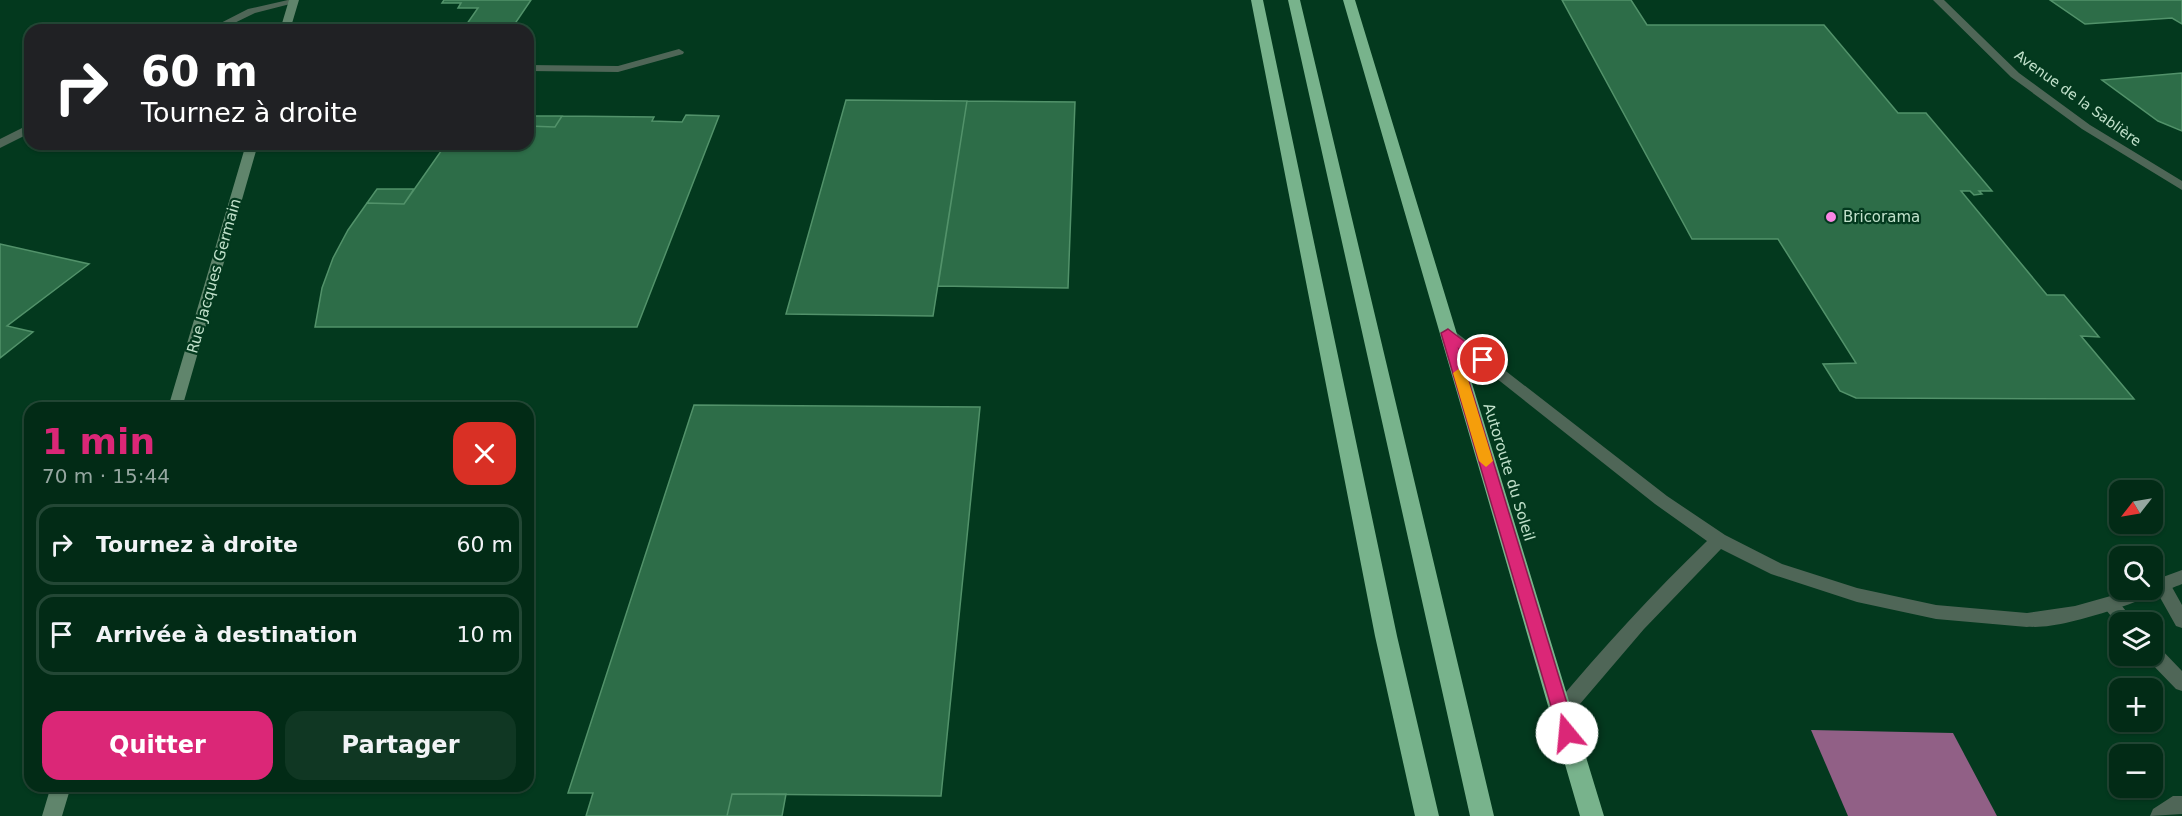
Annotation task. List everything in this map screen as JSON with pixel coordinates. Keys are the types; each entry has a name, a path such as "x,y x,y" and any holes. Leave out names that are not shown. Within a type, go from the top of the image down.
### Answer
{"highway":[{"path":"1257,0 1386,636 1427,816"},
{"path":"1294,0 1482,816"},
{"name":"Autoroute du Soleil","path":"1349,0 1592,816"}],"main road":[{"path":"287,24 293,1"},
{"name":"Rue Jacques Germain","path":"177,402 250,150"},
{"path":"52,816 59,792"}],"street":[{"name":"Avenue de la Sablière","path":"1938,0 2015,75 2086,127 2182,186"},
{"path":"225,24 252,11 293,1"},
{"path":"534,68 618,69 679,52"},
{"path":"0,144 24,131"},
{"path":"1448,333 1615,466 1719,540 1776,568 1857,595 1936,612 2027,620 2076,614 2124,600"},
{"path":"1561,712 1614,646 1719,540"},
{"path":"2163,585 2182,577"},
{"path":"2163,598 2182,621"},
{"path":"2111,605 2117,612"},
{"path":"2163,663 2182,683"}],"shaded area":[{"path":"1811,730 1953,733 1997,816 1848,816"}],"building":[{"path":"444,0 531,0 515,24 467,24 478,8 458,8 461,3 442,3"},
{"name":"Bricorama","path":"1562,0 1631,0 1647,25 1824,25 1898,113 1926,113 1992,191 1979,191 1982,194 1974,195 1970,191 1961,191 2047,295 2064,295 2099,337 2081,336 2134,399 1856,398 1840,391 1823,364 1856,363 1778,239 1692,239"},
{"path":"2050,0 2182,0 2182,24 2172,18 2085,24"},
{"path":"2182,73 2182,131 2158,121 2102,80"},
{"path":"846,100 967,101 933,316 786,314"},
{"path":"967,101 1075,102 1068,288 938,286"},
{"path":"686,115 719,116 637,327 315,327 322,288 333,258 348,230 367,203 404,204 442,150 534,150 534,126 555,127 562,116 654,117 652,121 682,122"},
{"path":"534,116 562,116 555,127 534,126"},
{"path":"377,189 414,189 404,204 367,203"},
{"path":"0,244 89,264 7,326 33,332 0,358"},
{"path":"694,405 980,407 941,796 732,794 727,816 586,816 593,793 568,793"},
{"path":"732,794 786,794 782,816 727,816"}],"slow traffic":[{"path":"1460,373 1486,461"}],"place":[{"name":"Bricorama","path":"1831,217"}],"route":[{"path":"1483,360 1448,333 1567,733"}]}
